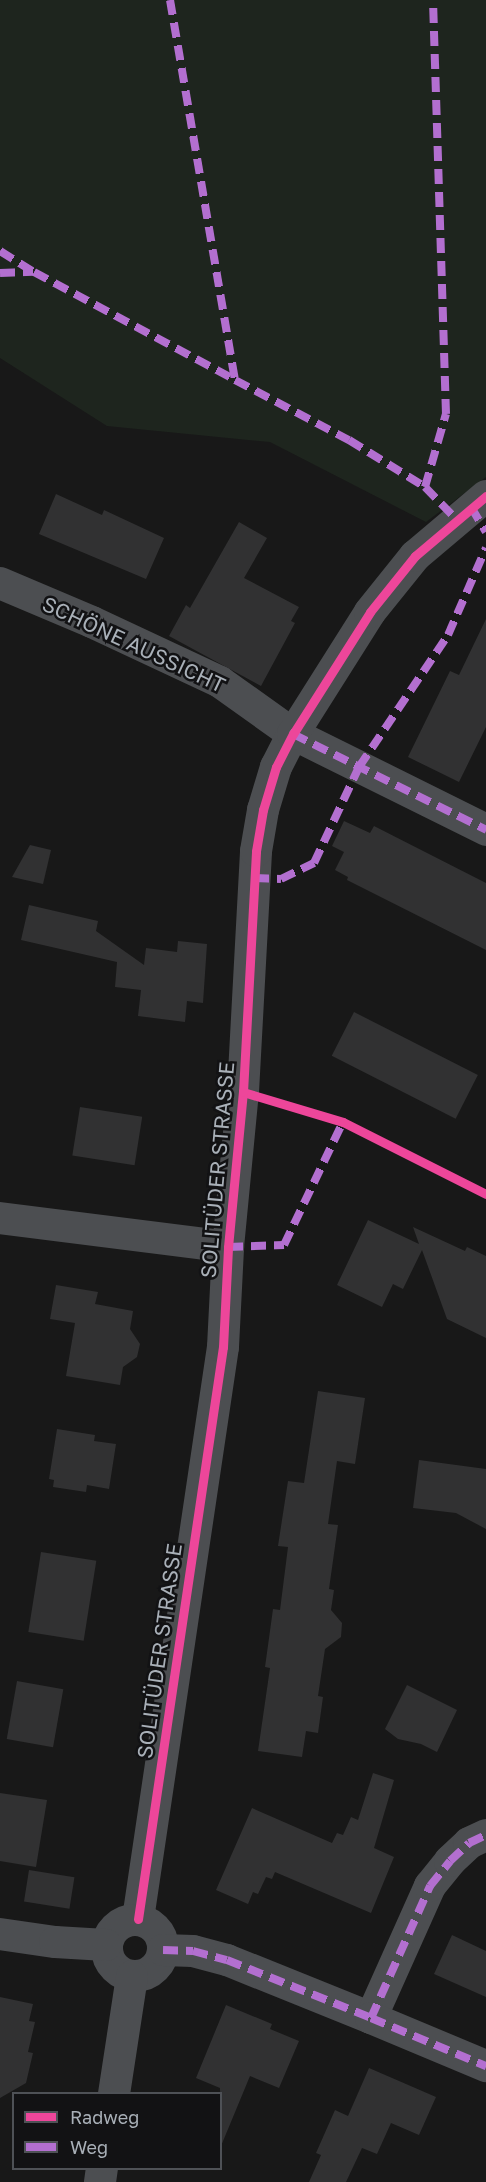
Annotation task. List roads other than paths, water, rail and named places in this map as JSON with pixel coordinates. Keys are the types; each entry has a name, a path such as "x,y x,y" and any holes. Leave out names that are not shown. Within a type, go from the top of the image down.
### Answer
{"street":[{"name":"SOLITÜDER STRASSE","path":"138,1919 223,1347 228,1247 243,1092 256,851 263,810 276,767 293,734 370,612 415,556 486,496"},
{"name":"SCHÖNE AUSSICHT","path":"0,583 92,622 220,682 293,734 486,830"},
{"path":"0,1218 228,1247"},
{"path":"371,2018 430,1886 450,1861 469,1843 486,1836"},
{"path":"138,1919 148,1922 157,1930 162,1939 163,1950 160,1961 153,1970 132,1976 122,1973 113,1966 107,1956 106,1945 117,1926 138,1919"},
{"path":"0,1934 55,1942 106,1945"},
{"path":"163,1950 193,1952 227,1960 486,2066"},
{"path":"114,2092 132,1976"}]}
